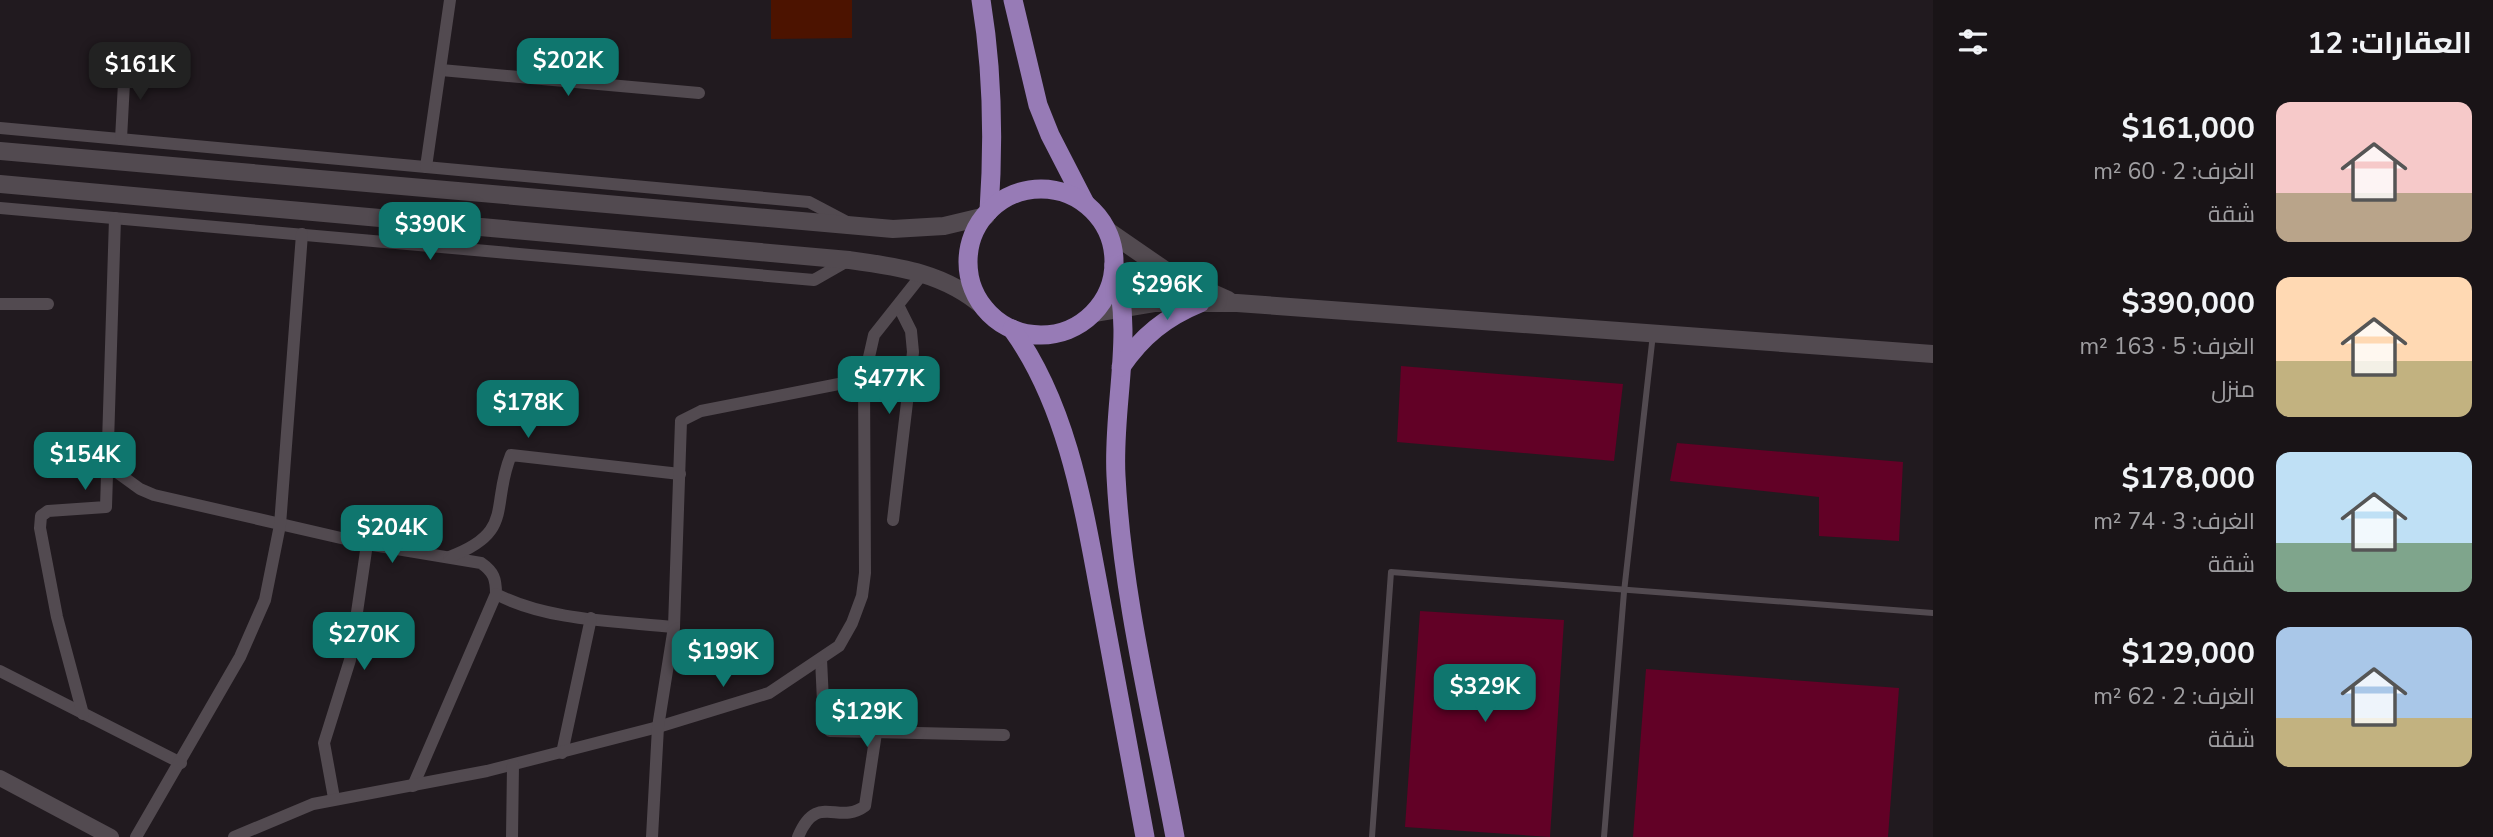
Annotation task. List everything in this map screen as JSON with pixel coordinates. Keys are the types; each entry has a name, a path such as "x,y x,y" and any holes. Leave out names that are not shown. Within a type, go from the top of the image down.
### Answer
{"main road":[{"path":"981,0 993,83 994,146 987,214 971,242 969,258 970,276 985,308"},
{"path":"1013,0 1038,105 1086,204 1108,231 1172,275 1237,303"},
{"path":"0,150 853,225 919,228 944,226 987,214 1011,197 1036,189 1071,195 1086,204"},
{"path":"0,184 849,260 924,272 965,291 1012,329 1028,351 1050,399 1082,506 1145,837"},
{"path":"1108,231 1124,307 1115,435 1119,518 1175,837"},
{"path":"1012,329 1047,335 1080,324 1094,313 1105,299 1114,265"},
{"path":"1120,368 1146,335 1172,316 1200,303"},
{"path":"1094,313 1124,307 1237,303 1933,354"}],"street":[{"path":"426,167 450,0"},
{"path":"121,139 125,64"},
{"path":"440,70 699,93"},
{"path":"0,128 809,202 853,225"},
{"path":"0,208 814,280 849,260"},
{"path":"83,714 57,617 40,528 41,516 48,511 106,508 115,218"},
{"path":"136,837 240,657 265,600 280,525 302,234"},
{"path":"234,837 334,798 414,786 513,765 658,727 769,693 839,646 852,623 862,596 866,573 864,379 874,335 924,272"},
{"path":"0,304 48,304"},
{"path":"893,520 913,352 911,331 898,307"},
{"path":"652,837 658,727 674,627 681,421 688,414 864,379"},
{"path":"447,558 474,547 489,537 511,455 680,474"},
{"path":"107,465 139,489 154,495 231,510 280,525 368,544 481,564 492,571 496,581 496,594 414,786"},
{"path":"334,798 324,743 351,660 368,544"},
{"path":"496,594 528,607 591,618 674,627"},
{"path":"562,752 591,618"},
{"path":"821,659 827,727 836,732 1004,735"},
{"path":"0,671 181,763"},
{"path":"797,837 804,820 813,814 855,811 866,806 876,733"},
{"path":"512,837 513,765"},
{"path":"0,778 111,837"}],"lane":[{"path":"1604,837 1624,592 1653,333"},
{"path":"1372,837 1391,572 1624,592 1933,613"}],"shaded area":[{"path":"771,0 852,0 852,38 771,39"}],"building":[{"path":"1401,366 1623,384 1614,461 1397,442"},
{"path":"1677,443 1903,462 1899,541 1819,536 1819,497 1670,481"},
{"path":"1420,611 1564,620 1550,837 1405,827"},
{"path":"1646,669 1899,688 1888,837 1633,837"}]}
